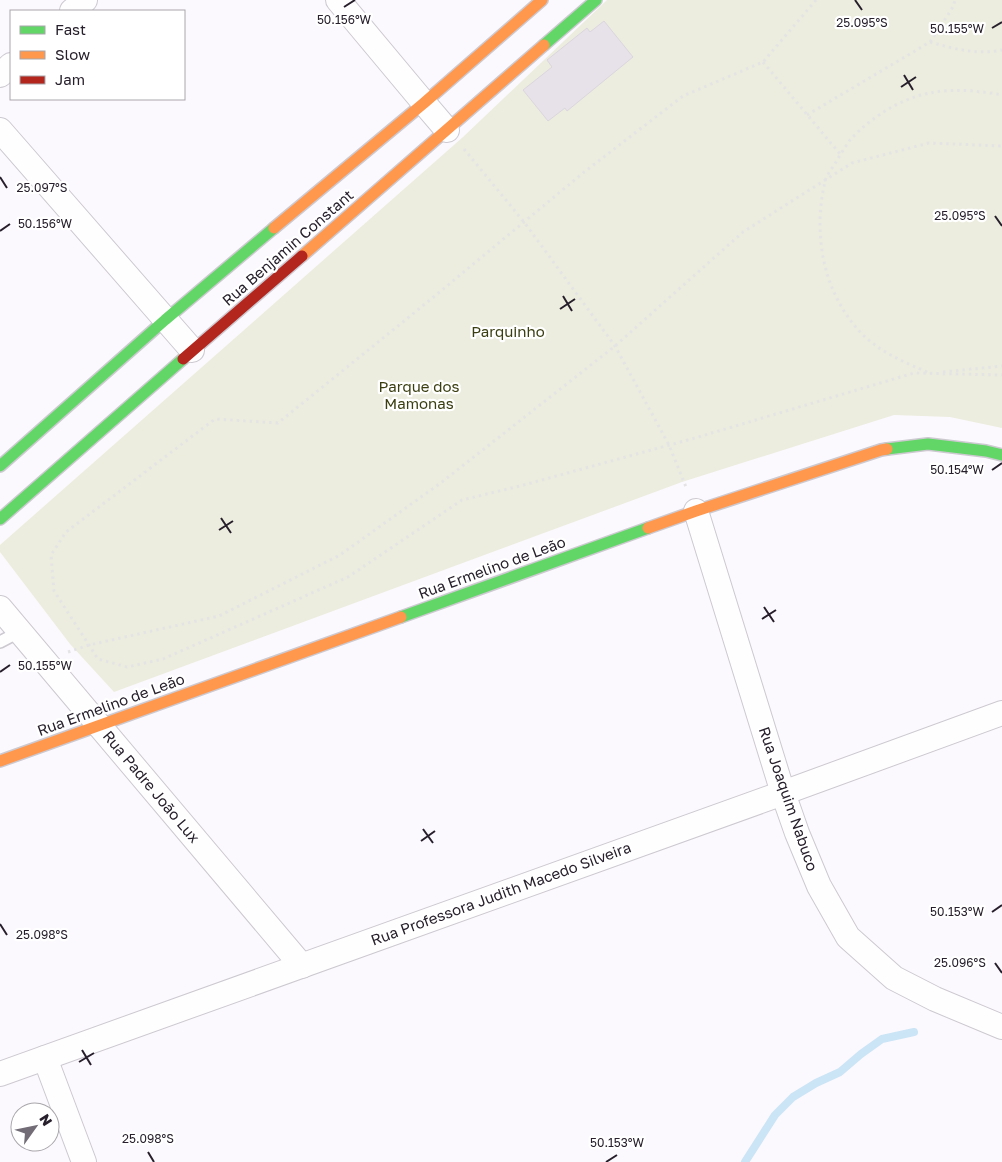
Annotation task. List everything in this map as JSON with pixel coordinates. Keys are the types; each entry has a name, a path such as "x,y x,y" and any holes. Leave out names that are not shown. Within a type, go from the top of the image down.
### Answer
{"main road":[{"name":"Rua Benjamin Constant","path":"0,466 165,320 424,103 542,0"},
{"name":"Rua Benjamin Constant","path":"0,518 596,0"},
{"name":"Rua Ermelino de Leão","path":"0,761 696,511 881,450 928,444 986,451 1002,455"}],"street":[{"path":"73,10 85,0"},
{"path":"338,0 447,130"},
{"path":"0,75 10,66"},
{"path":"0,130 192,350"},
{"name":"Rua Joaquim Nabuco","path":"696,511 797,833 819,886 848,937 894,978 935,999 1002,1027"},
{"name":"Rua Padre João Lux","path":"0,608 10,637 44,661 302,966"},
{"name":"Rua Professora Judith Macedo Silveira","path":"0,1074 1002,713"},
{"path":"44,1058 84,1162"}],"path":[{"path":"816,0 763,62 683,96 583,173 278,423 215,419 66,532 51,555 54,591 98,659 127,667 163,659 348,577 462,500 669,445 914,373 1002,376"},
{"path":"807,115 930,42 953,7 955,0"},
{"path":"930,42 957,50 990,52 1002,50"},
{"path":"763,62 840,154"},
{"path":"1002,95 983,92 931,92 907,100 884,112 850,140 840,154 825,180 820,207 822,255 828,276 836,297 848,317 863,334 894,357 931,373 1002,366"},
{"path":"447,130 524,222 615,346 669,445 696,511"},
{"path":"44,661 89,645 219,616 340,555 442,482 615,346 744,232 852,163 929,143 1002,146"}],"green space":[{"path":"607,0 1002,0 1002,428 950,417 894,415 682,482 114,692 70,644 0,552 0,545 463,137"}],"building":[{"path":"604,21 633,57 567,111 565,108 548,121 523,90 552,67 547,60 587,28 590,32"}],"waterway":[{"path":"745,1162 775,1115 793,1097 816,1083 840,1072 882,1039 914,1032"}],"traffic: fast":[{"path":"544,45 596,0"},
{"path":"0,466 165,320 274,228"},
{"path":"0,519 183,359"},
{"path":"887,449 928,444 986,451 1002,455"},
{"path":"401,617 648,528"}],"traffic: slow":[{"path":"274,228 424,103 542,0"},
{"path":"302,256 544,45"},
{"path":"648,528 887,449"},
{"path":"0,761 401,617"}],"traffic: jam":[{"path":"183,359 302,256"}],"park label":[{"name":"Parquinho","path":"508,332"},
{"name":"Parque dos Mamonas","path":"419,396"}]}
